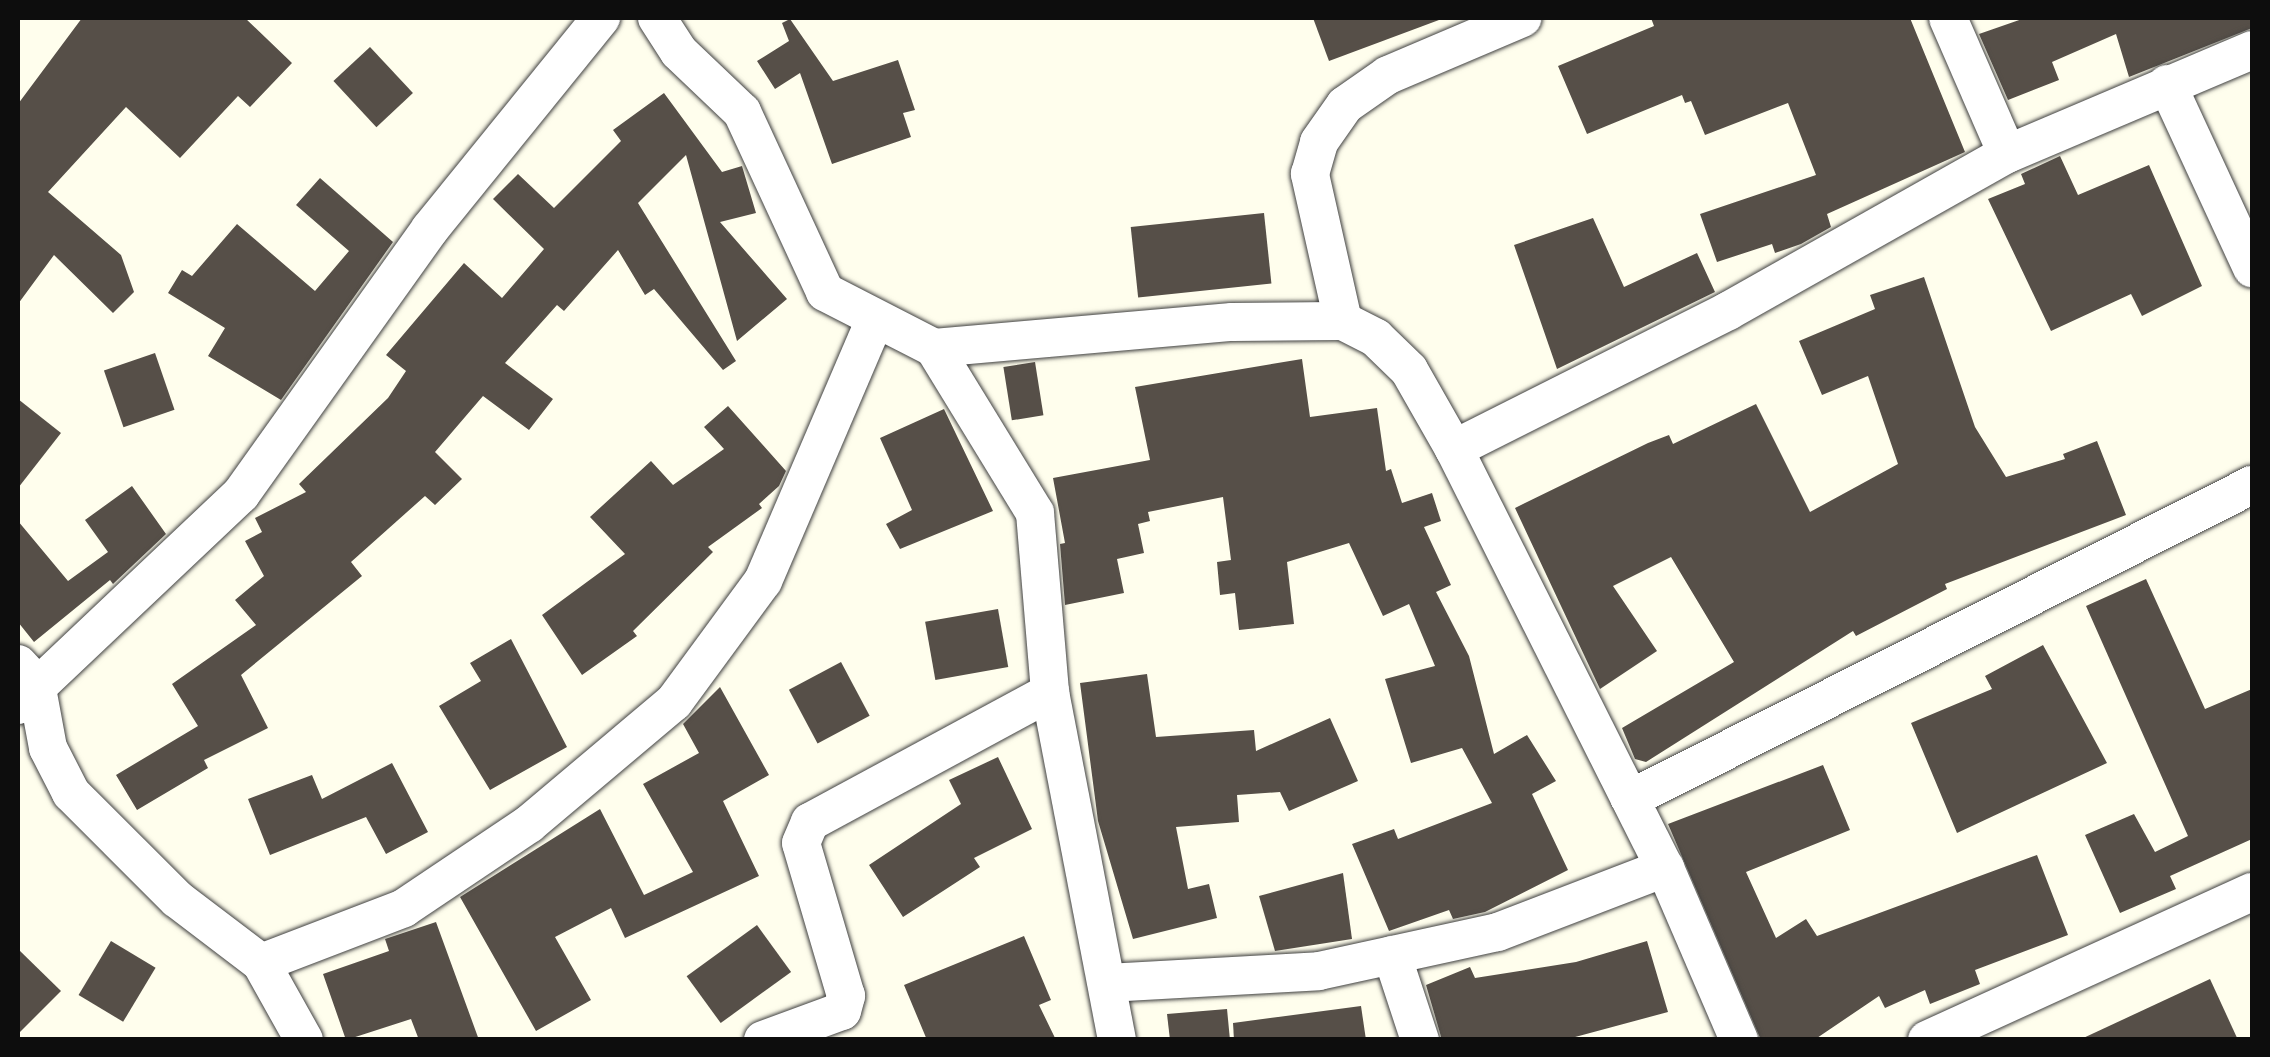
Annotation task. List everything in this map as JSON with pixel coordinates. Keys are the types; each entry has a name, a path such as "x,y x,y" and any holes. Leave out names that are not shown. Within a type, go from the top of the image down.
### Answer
{"street":[{"path":"304,1040 261,963 177,899 72,794 48,748 24,684 242,494 430,229 601,18"},
{"path":"658,18 679,52 742,112 825,292 874,322 934,348 1232,322 1343,321 1376,338 1409,370 1454,449 1665,868 1739,1040"},
{"path":"1343,321 1310,174 1319,142 1345,105 1388,75 1522,18"},
{"path":"1948,18 2007,154"},
{"path":"1454,449 1728,311 2007,154 2252,50"},
{"path":"2167,84 2252,268"},
{"path":"261,963 404,908 528,824 674,702 763,581 874,322"},
{"path":"934,348 1035,513 1050,692 1118,1040"},
{"path":"1630,799 2252,484"},
{"path":"763,1040 842,1010 846,996 801,844 810,822 1050,692"},
{"path":"1107,983 1319,971 1498,932 1665,868"},
{"path":"1927,1040 2252,892"},
{"path":"1392,955 1420,1040"}],"building":[{"path":"82,18 245,18 292,63 250,107 238,96 180,158 126,107 48,192 121,255 134,292 113,313 54,255 18,304 18,104"},
{"path":"1313,18 1438,18 1439,20 1329,61"},
{"path":"1651,18 1910,18 1965,152 1827,214 1831,227 1801,244 1775,253 1772,244 1717,262 1700,214 1816,175 1788,103 1705,135 1691,101 1685,103 1682,95 1587,134 1558,66 1654,26"},
{"path":"2025,18 2252,18 2252,28 2129,77 2116,34 2052,62 2059,80 2008,100 1979,34"},
{"path":"790,19 833,81 898,60 915,110 903,113 911,137 832,164 800,73 775,89 757,61 789,41 782,23"},
{"path":"370,47 413,93 376,127 333,81"},
{"path":"664,93 722,172 742,166 756,213 720,222 787,299 737,341 686,155 638,203 736,361 723,370 654,289 645,295 618,250 564,311 557,305 505,363 553,399 529,430 483,396 435,452 462,479 435,505 425,496 351,562 362,576 241,675 268,728 204,760 208,768 137,810 116,775 198,726 172,684 256,625 235,600 264,576 245,541 262,532 255,518 306,492 299,484 388,398 406,371 386,355 464,263 502,298 544,249 493,199 518,174 554,208 621,141 613,130"},
{"path":"2060,156 2078,195 2149,165 2202,286 2142,316 2131,294 2051,331 1988,199 2025,184 2021,174"},
{"path":"320,178 393,242 281,400 208,356 225,328 168,293 182,270 192,276 237,224 315,291 349,251 296,205"},
{"path":"1264,213 1271,284 1138,298 1131,227"},
{"path":"1593,218 1624,287 1697,253 1715,292 1557,369 1514,245"},
{"path":"1924,277 1975,427 2006,477 2065,459 2063,454 2097,441 2126,515 1945,584 1947,589 1856,636 1853,631 1646,762 1635,759 1622,728 1734,662 1671,557 1613,586 1657,651 1600,689 1515,508 1648,443 1669,435 1673,444 1756,404 1810,512 1898,464 1868,376 1822,395 1799,341 1875,309 1870,295"},
{"path":"155,353 175,410 123,427 104,371"},
{"path":"1302,359 1310,417 1377,408 1386,471 1391,469 1402,503 1432,493 1441,521 1424,527 1451,585 1436,592 1469,656 1494,754 1527,735 1556,781 1532,794 1568,870 1485,912 1453,919 1449,910 1389,931 1352,844 1394,829 1398,839 1492,803 1462,748 1411,763 1385,679 1435,666 1409,604 1383,616 1349,543 1287,562 1294,624 1239,630 1235,593 1220,595 1217,562 1231,560 1223,497 1148,512 1150,521 1138,524 1144,553 1117,559 1124,593 1065,605 1060,544 1065,543 1053,478 1150,460 1135,387"},
{"path":"1035,362 1043,415 1012,420 1003,367"},
{"path":"18,399 61,433 18,488"},
{"path":"728,406 786,471 779,486 759,504 762,508 708,547 713,552 633,631 637,636 582,675 542,615 625,554 590,517 651,461 673,485 724,449 704,427"},
{"path":"944,409 993,511 900,549 886,524 912,510 880,438"},
{"path":"132,486 166,534 113,584 110,580 34,642 18,622 18,521 68,581 108,552 85,520"},
{"path":"2146,579 2205,709 2252,689 2252,839 2170,876 2176,889 2120,913 2085,835 2134,814 2155,852 2188,836 2086,606"},
{"path":"998,609 1008,667 935,680 925,622"},
{"path":"511,639 567,747 490,790 439,706 481,681 470,663"},
{"path":"2043,645 2107,763 1957,833 1911,723 1992,689 1985,676"},
{"path":"841,662 870,716 818,744 789,690"},
{"path":"1147,674 1156,737 1254,730 1256,751 1330,718 1358,781 1289,811 1280,792 1237,795 1239,822 1176,827 1188,889 1209,884 1217,918 1133,939 1098,821 1080,683"},
{"path":"720,687 769,775 723,801 759,876 625,938 611,908 555,937 591,1000 536,1031 460,897 600,809 644,895 693,872 643,784 699,753 683,724"},
{"path":"998,757 1032,829 974,858 980,867 903,917 869,865 961,804 949,780"},
{"path":"392,763 428,832 386,854 366,817 270,855 248,799 312,775 322,799"},
{"path":"1823,765 1850,830 1746,872 1776,938 1806,919 1817,936 2037,855 2068,935 1975,970 1980,984 1930,1004 1925,990 1885,1008 1879,996 1814,1040 1761,1040 1668,824"},
{"path":"1343,873 1352,939 1275,951 1259,896"},
{"path":"436,922 479,1040 419,1040 411,1019 346,1040 323,974 389,951 385,939"},
{"path":"757,925 791,972 721,1023 687,976"},
{"path":"1024,936 1051,1000 1039,1005 1056,1040 927,1040 904,985"},
{"path":"111,941 156,968 123,1022 79,995"},
{"path":"1647,941 1668,1012 1564,1040 1442,1040 1426,985 1470,967 1475,978 1576,962"},
{"path":"18,949 61,991 18,1034"},
{"path":"2210,979 2238,1040 2079,1040"},
{"path":"1361,1006 1366,1040 1234,1040 1233,1023"},
{"path":"1227,1009 1230,1040 1170,1040 1167,1014"}]}
